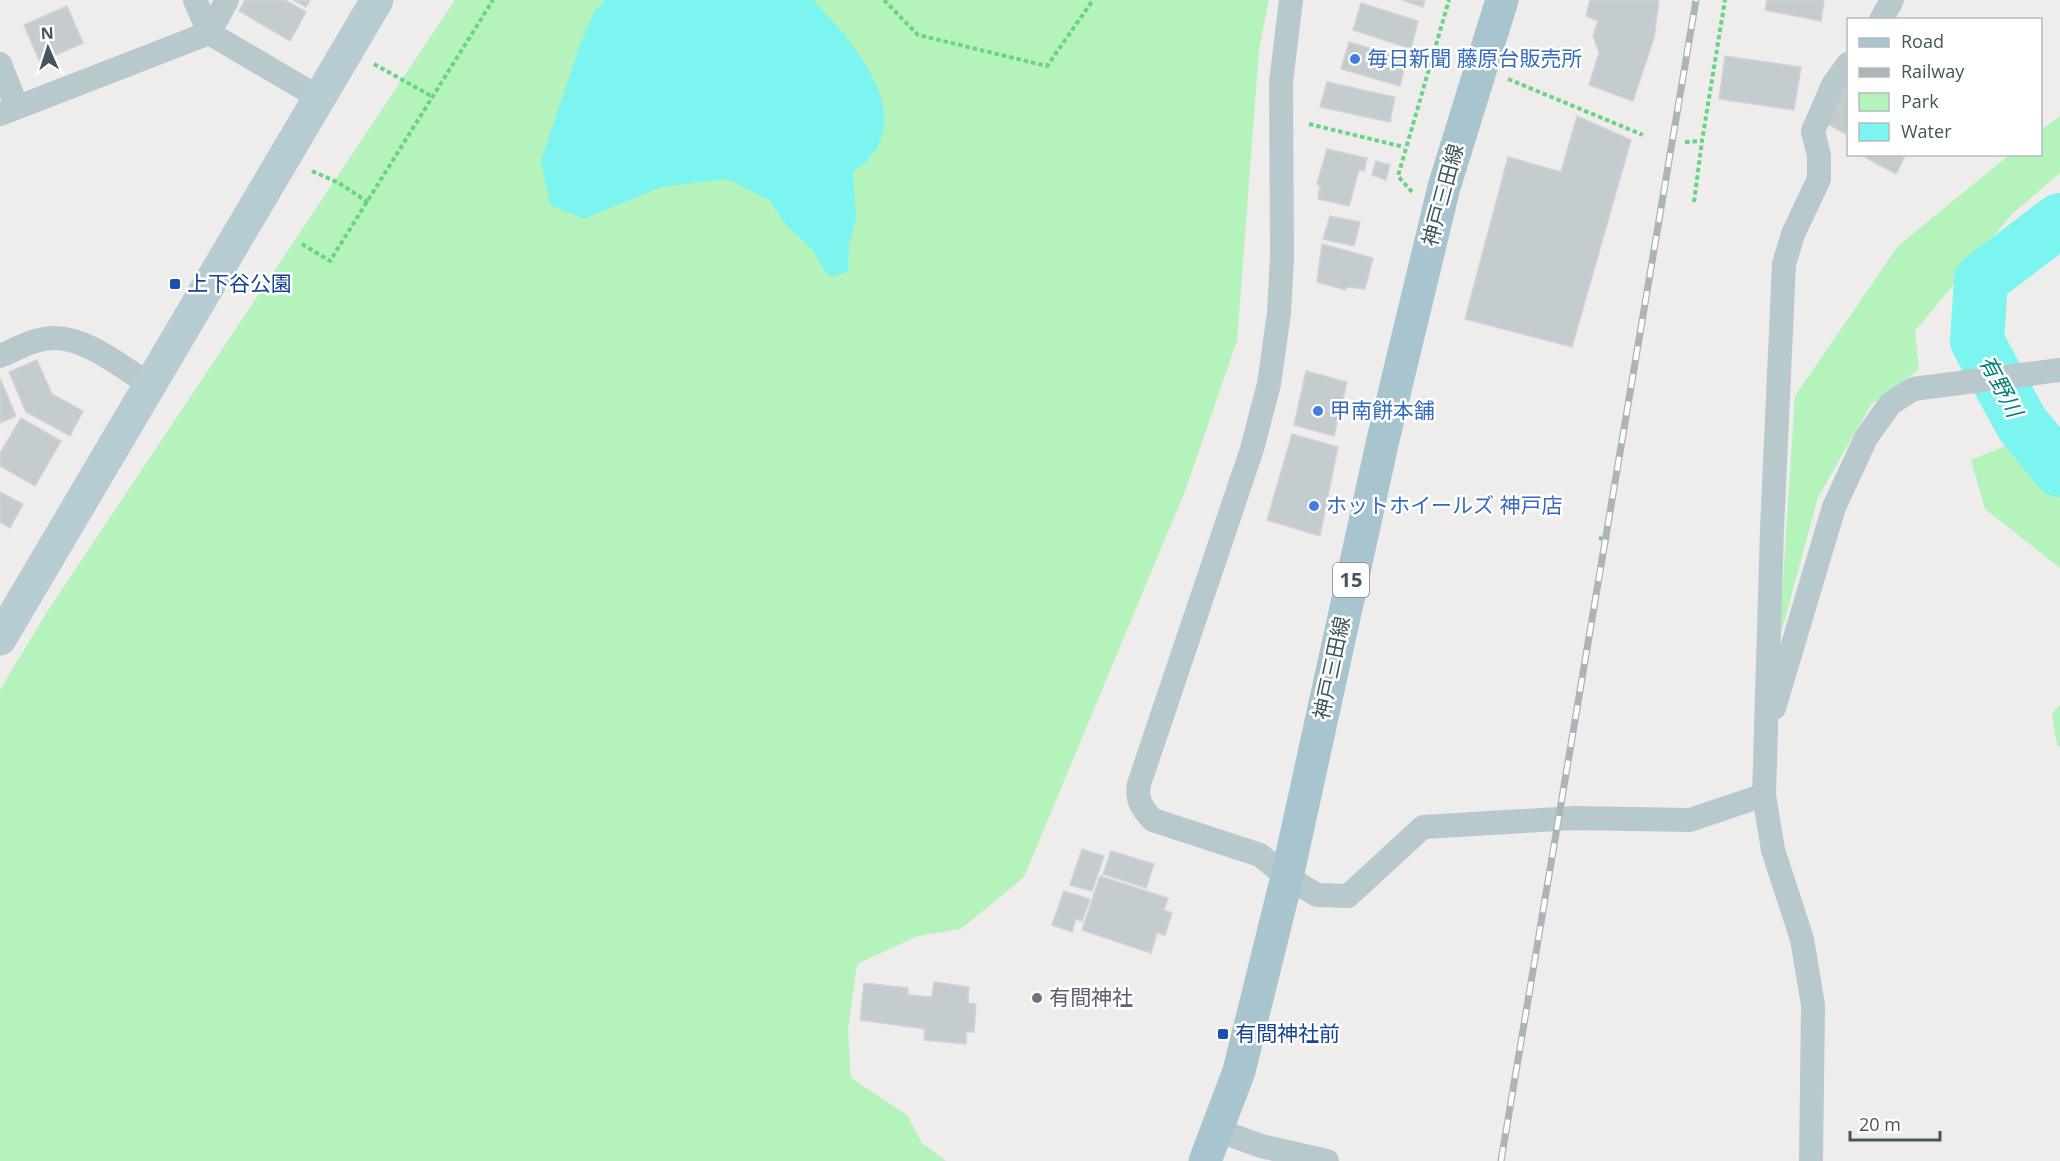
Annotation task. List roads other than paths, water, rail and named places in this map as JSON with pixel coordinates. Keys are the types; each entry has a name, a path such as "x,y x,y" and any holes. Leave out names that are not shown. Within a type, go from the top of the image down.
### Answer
{"main road":[{"name":"神戸三田線","path":"1205,1161 1239,1071 1287,877 1382,444 1439,207 1502,0"}],"street":[{"path":"195,0 209,33 318,97"},
{"path":"0,64 9,111 209,33 227,0"},
{"path":"0,639 376,0"},
{"path":"1291,0 1281,82 1282,257 1279,313 1269,384 1252,448 1137,794 1141,805 1153,820 1260,855 1287,877 1317,896 1348,896 1423,828 1574,818 1690,820 1764,795"},
{"path":"1882,18 1892,0"},
{"path":"1811,1161 1813,1005 1802,939 1773,850 1764,795 1765,736 1784,264 1793,234 1819,179 1819,156 1813,131 1833,85 1847,65"},
{"path":"0,356 36,341 53,338 70,340 87,346 150,385"},
{"path":"1765,736 1783,684 1834,507 1866,438 1890,404 1913,389 2060,370"},
{"path":"1217,1130 1261,1146 1327,1161"}],"water":[{"path":"605,0 813,0 847,38 863,60 876,84 883,107 883,130 874,152 853,172 856,219 849,246 848,272 829,277 812,249 787,226 769,200 727,179 661,187 584,219 550,205 541,161 580,45 595,10"}],"waterway":[{"name":"有野川","path":"2060,220 1981,280 1977,341 2022,424 2060,470"}],"railway":[{"path":"1501,1161 1696,0"}],"place":[{"name":"毎日新聞 藤原台販売所","path":"1355,59"},
{"name":"上下谷公園","path":"175,284"},
{"name":"甲南餅本舗","path":"1318,411"},
{"name":"ホットホイールズ 神戸店","path":"1314,506"},
{"name":"有間神社","path":"1037,998"},
{"name":"有間神社前","path":"1223,1034"}]}
